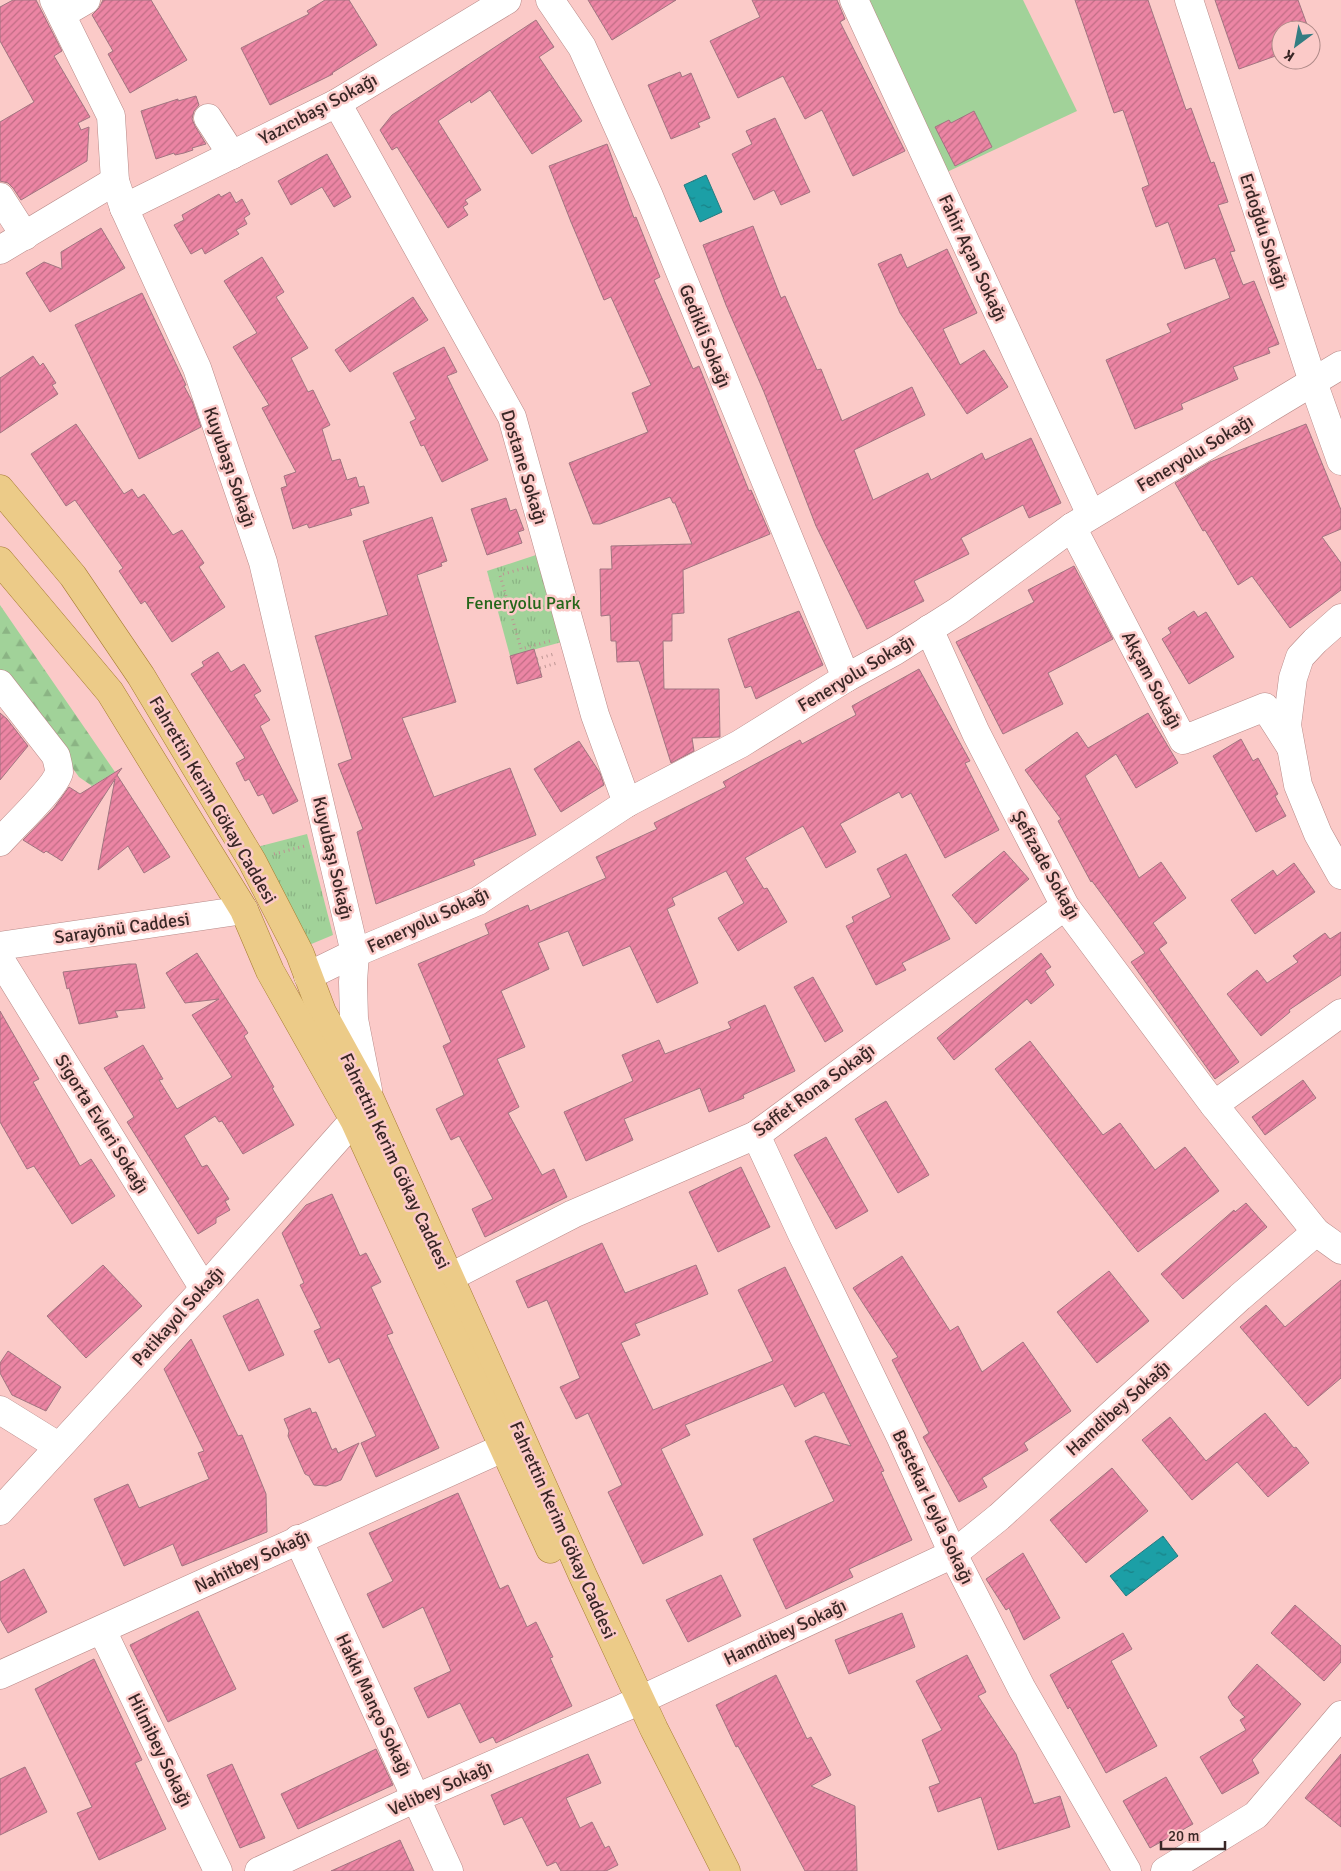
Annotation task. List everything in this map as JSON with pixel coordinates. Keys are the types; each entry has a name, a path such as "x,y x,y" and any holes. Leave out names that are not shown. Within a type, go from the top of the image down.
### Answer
{"main road":[{"name":"Fahrettin Kerim Gökay Caddesi","path":"0,489 73,576 141,676 252,861 300,954 362,1110 440,1282 578,1567 632,1704 705,1871"},
{"name":"Fahrettin Kerim Gökay Caddesi","path":"0,560 110,692 244,910 270,971 295,1016 362,1110"},
{"path":"295,1016 308,976"},
{"name":"Fahrettin Kerim Gökay Caddesi","path":"440,1282 504,1448 632,1704 726,1871"}],"street":[{"path":"58,7 86,0"},
{"name":"Yazıcıbaşı Sokağı","path":"124,208 337,102 507,0"},
{"name":"Gedikli Sokağı","path":"550,0 582,48 649,196 846,678"},
{"name":"Fahir Açan Sokağı","path":"854,0 1081,521"},
{"name":"Erdoğdu Sokağı","path":"1189,0 1313,382 1341,461"},
{"name":"Kuyubaşı Sokağı","path":"58,7 112,116 116,181 124,208 197,368 262,562 355,953 353,982 354,1019 362,1110"},
{"name":"Dostane Sokağı","path":"337,102 512,417 595,716 627,803"},
{"path":"208,118 232,155"},
{"path":"0,250 116,181"},
{"path":"0,197 25,236"},
{"name":"Feneryolu Sokağı","path":"308,976 355,953 478,901 627,803 740,744 846,678 895,652 958,611 1081,521 1341,365"},
{"name":"Akçam Sokağı","path":"1081,521 1183,740 1265,707 1290,746"},
{"path":"1341,618 1300,657 1293,678 1286,725 1298,786 1318,834 1341,875"},
{"name":"Şefizade Sokağı","path":"929,629 976,733 1065,906 1214,1105"},
{"path":"0,684 56,756 59,771 56,780 48,790 0,842"},
{"name":"Saffet Rona Sokağı","path":"440,1282 572,1214 756,1135 1065,906"},
{"name":"Sarayönü Caddesi","path":"0,946 244,910"},
{"name":"Sigorta Evleri Sokağı","path":"0,959 204,1289"},
{"path":"1341,1013 1214,1105 1316,1232 1341,1250"},
{"name":"Patikayol Sokağı","path":"0,1510 204,1289 362,1110"},
{"name":"Bestekar Leyla Sokağı","path":"756,1135 806,1243 901,1438 954,1554 1022,1689 1128,1871"},
{"name":"Hamdibey Sokağı","path":"632,1704 954,1554 999,1516 1240,1297 1316,1232"},
{"path":"0,1410 58,1446"},
{"name":"Nahitbey Sokağı","path":"0,1675 298,1539 504,1448"},
{"name":"Hakkı Manço Sokağı","path":"298,1539 449,1871"},
{"name":"Hilmibey Sokağı","path":"102,1630 218,1871"},
{"name":"Velibey Sokağı","path":"259,1871 416,1798 632,1704"},
{"path":"1165,1871 1256,1815 1341,1715"}],"path":[{"path":"551,555 535,565 500,575 518,645 521,649 573,635"},
{"path":"268,856 305,846 307,854"}],"green space":[{"path":"869,0 1023,0 1077,111 947,172"},
{"name":"Feneryolu Park","path":"539,554 562,642 510,656 487,571"},
{"path":"0,605 115,772 92,786 79,777 0,669"},
{"path":"307,834 333,935 309,945 257,847"}],"water":[{"path":"706,175 722,212 700,222 684,185"},
{"path":"1163,1536 1178,1556 1126,1596 1110,1576"}],"building":[{"path":"13,0 36,0 62,51 54,56 90,117 78,123 81,130 89,127 87,161 21,200 8,183 0,181 0,122 34,102 0,41 0,7"},
{"path":"103,0 151,0 187,60 130,93 108,54 113,51 92,15 99,8"},
{"path":"325,0 349,0 377,45 333,74 270,105 241,48 309,14 307,11"},
{"path":"588,0 676,0 612,40"},
{"path":"752,0 837,0 845,19 840,22 905,151 853,176 822,110 805,119 783,76 738,98 710,41 760,17"},
{"path":"1075,0 1148,0 1186,110 1191,108 1211,163 1214,162 1228,202 1218,205 1235,251 1230,252 1243,285 1254,281 1279,344 1268,348 1270,353 1233,367 1238,379 1181,404 1183,409 1135,429 1106,360 1171,332 1167,324 1230,298 1215,258 1185,269 1168,222 1156,227 1142,188 1149,185 1123,110 1114,113"},
{"path":"1215,0 1298,0 1305,20 1271,20 1271,58 1239,69"},
{"path":"536,20 554,47 539,57 582,121 532,154 490,90 471,103 470,100 438,121 481,190 465,200 468,204 463,207 468,215 448,228 397,147 392,150 380,130 392,115"},
{"path":"680,72 682,77 691,73 710,118 698,123 700,127 671,139 648,85"},
{"path":"196,96 199,105 194,111 192,119 206,144 192,148 193,150 184,153 175,155 174,153 156,159 141,111 178,99 178,101"},
{"path":"974,111 992,147 955,166 935,127 949,120 951,123"},
{"path":"775,118 810,192 781,205 774,190 754,200 732,154 752,144 746,131"},
{"path":"607,144 634,218 636,217 660,277 654,280 693,369 699,366 749,491 751,490 770,534 683,570 684,613 672,614 672,641 663,641 664,689 719,689 720,737 692,738 694,751 671,763 639,661 617,662 616,641 611,641 610,615 601,616 600,569 612,569 611,546 692,544 675,503 673,503 670,497 600,524 593,524 569,463 648,432 632,393 651,385 611,297 604,300 549,166"},
{"path":"327,154 351,197 334,207 322,187 291,205 278,181"},
{"path":"230,192 236,203 242,199 250,214 244,218 247,224 236,230 239,234 205,254 202,248 191,254 174,225 184,220 182,215 219,194 221,197"},
{"path":"753,226 781,298 785,296 817,370 821,369 842,421 912,387 925,415 854,450 873,500 928,473 931,480 982,453 985,460 1031,438 1061,503 1029,518 1023,505 961,538 969,554 914,581 924,601 867,629 816,526 764,392 726,305 703,245"},
{"path":"101,228 125,268 50,312 26,273 44,262 62,269 61,252"},
{"path":"947,249 977,313 943,329 960,365 984,350 1008,387 967,414 900,313 878,264 901,254 907,268"},
{"path":"262,257 284,292 276,297 308,348 291,358 308,392 313,390 330,425 322,429 332,461 340,459 347,480 356,477 359,487 364,486 369,503 350,509 352,515 309,528 307,524 293,529 281,488 287,486 284,476 296,472 262,408 269,405 233,347 257,333 224,281"},
{"path":"142,293 186,385 184,386 192,401 201,427 139,459 75,325"},
{"path":"413,297 428,320 350,372 335,350"},
{"path":"444,347 457,372 447,376 488,460 442,482 424,445 421,446 410,422 416,419 393,373"},
{"path":"33,356 40,366 43,363 56,383 52,385 58,394 0,433 0,378"},
{"path":"76,424 124,494 132,489 138,498 144,494 173,535 182,530 204,563 199,567 225,607 172,642 145,601 141,604 119,571 123,568 75,500 66,506 31,454"},
{"path":"1306,424 1341,510 1341,529 1322,537 1341,563 1341,590 1290,628 1252,576 1238,585 1175,483 1210,462"},
{"path":"506,498 510,511 516,509 524,530 518,532 522,543 487,555 471,509"},
{"path":"432,517 447,561 441,563 442,566 417,575 456,702 402,718 434,797 510,768 536,835 473,860 475,865 376,904 357,832 363,829 338,764 352,759 315,636 388,615 363,541"},
{"path":"1074,566 1113,639 1048,673 1063,704 1003,734 956,642 1034,602 1028,590"},
{"path":"799,611 823,665 756,699 751,686 745,688 728,639"},
{"path":"1194,611 1198,617 1206,612 1234,657 1189,684 1162,639 1171,633 1168,628"},
{"path":"534,649 542,677 517,684 510,656"},
{"path":"218,652 231,672 244,664 261,691 254,695 270,720 260,726 298,801 273,814 263,794 258,796 249,779 245,781 236,763 245,758 191,674 204,666 202,662"},
{"path":"919,669 970,761 965,763 999,830 945,858 911,793 902,798 899,792 840,824 856,852 826,868 803,826 745,858 764,889 767,888 787,922 738,951 718,918 744,903 726,871 672,898 675,905 667,909 698,983 657,1003 630,946 583,966 568,931 538,943 549,969 501,991 525,1047 497,1059 519,1107 508,1113 542,1175 554,1169 567,1197 485,1237 472,1209 493,1199 459,1136 451,1140 436,1109 464,1095 443,1046 451,1042 418,964 489,934 485,924 528,905 530,911 606,878 596,857 657,829 654,823 726,787 723,782 750,767 800,740 802,744 856,715 852,706"},
{"path":"0,713 28,746 0,780"},
{"path":"1148,713 1178,763 1136,788 1116,754 1085,776 1139,878 1161,862 1186,898 1153,923 1167,943 1159,949 1239,1062 1215,1079 1131,962 1145,953 1091,882 1058,821 1061,819 1025,770 1077,732 1088,748"},
{"path":"1241,739 1253,761 1258,758 1278,794 1275,796 1286,816 1256,832 1213,756"},
{"path":"579,741 600,773 604,785 561,812 534,769"},
{"path":"122,768 117,775 170,857 144,873 128,846 98,870 115,779 62,861 23,840 54,808 69,787 80,794"},
{"path":"1004,851 1029,879 976,924 952,895"},
{"path":"906,854 950,939 902,963 906,970 876,985 846,926 854,922 852,917 891,897 877,869"},
{"path":"1294,863 1315,892 1255,934 1231,900 1273,870 1277,876"},
{"path":"1341,932 1341,975 1289,1010 1290,1012 1261,1036 1227,994 1257,970 1267,983 1298,962 1293,956 1325,933 1330,939"},
{"path":"197,953 248,1033 244,1036 294,1125 243,1154 222,1121 219,1122 215,1116 184,1136 202,1167 207,1165 229,1199 225,1201 230,1210 216,1218 216,1223 198,1234 127,1122 134,1117 104,1068 143,1045 163,1079 159,1080 177,1109 232,1077 192,1015 219,999 185,1003 166,973"},
{"path":"1041,953 1051,967 1045,971 1054,985 1031,1004 1027,999 954,1060 937,1038"},
{"path":"136,964 145,1008 115,1011 118,1017 79,1024 63,972"},
{"path":"813,977 843,1031 825,1042 794,987"},
{"path":"765,1005 795,1071 743,1095 744,1098 709,1112 700,1088 624,1119 633,1140 586,1161 564,1112 633,1081 622,1055 659,1040 665,1054 731,1028 728,1022"},
{"path":"0,1011 39,1079 33,1082 80,1166 91,1159 115,1196 72,1224 34,1166 27,1169 0,1122"},
{"path":"1030,1041 1103,1135 1120,1123 1155,1170 1185,1147 1219,1191 1138,1252 995,1069"},
{"path":"1303,1080 1316,1098 1265,1135 1252,1117"},
{"path":"886,1101 929,1175 898,1193 855,1119"},
{"path":"826,1137 868,1211 836,1229 794,1155"},
{"path":"741,1167 770,1227 718,1252 689,1192"},
{"path":"332,1194 360,1256 366,1253 381,1282 371,1287 393,1333 387,1335 439,1448 376,1477 361,1443 376,1436 339,1358 329,1363 314,1331 321,1328 300,1285 304,1283 282,1233 306,1205"},
{"path":"1246,1203 1267,1227 1183,1299 1161,1274 1234,1210 1235,1212"},
{"path":"602,1243 625,1293 696,1265 708,1294 635,1324 640,1335 621,1343 653,1410 773,1361 738,1290 785,1267 884,1471 881,1472 912,1540 849,1569 853,1577 786,1609 753,1539 834,1501 805,1441 815,1436 851,1446 824,1392 795,1407 783,1384 685,1425 690,1435 661,1449 703,1535 643,1564 608,1492 622,1485 588,1413 576,1419 560,1387 580,1378 547,1300 528,1308 516,1281"},
{"path":"902,1256 950,1331 958,1326 982,1372 1023,1342 1071,1411 1024,1443 1028,1450 982,1478 987,1487 959,1502 923,1437 929,1433 892,1360 898,1357 853,1288"},
{"path":"103,1265 142,1306 86,1358 47,1316"},
{"path":"1109,1271 1149,1321 1097,1363 1057,1312"},
{"path":"1341,1280 1341,1378 1308,1406 1240,1327 1266,1305 1285,1327"},
{"path":"258,1299 284,1355 249,1371 223,1316"},
{"path":"191,1339 238,1436 242,1435 266,1494 267,1532 182,1566 173,1544 124,1566 94,1499 128,1484 139,1508 209,1479 198,1453 204,1451 164,1369"},
{"path":"8,1351 61,1387 46,1411 12,1395 0,1373 0,1363"},
{"path":"310,1408 312,1413 316,1412 332,1450 336,1448 338,1453 359,1443 341,1480 326,1486 314,1485 309,1476 305,1474 288,1436 289,1431 284,1419"},
{"path":"1265,1413 1309,1463 1268,1497 1237,1462 1192,1500 1142,1440 1170,1417 1206,1461"},
{"path":"1112,1468 1148,1511 1086,1563 1050,1520"},
{"path":"458,1493 500,1589 508,1585 527,1627 536,1622 553,1657 550,1658 572,1706 496,1743 493,1737 480,1743 460,1703 428,1718 414,1688 451,1671 423,1607 383,1628 367,1594 393,1581 369,1533"},
{"path":"1023,1553 1060,1618 1024,1640 1009,1608 1006,1610 986,1579"},
{"path":"24,1569 47,1612 8,1633 0,1619 0,1582"},
{"path":"721,1575 741,1616 688,1642 666,1600"},
{"path":"1295,1605 1341,1646 1341,1662 1324,1681 1271,1633"},
{"path":"198,1611 236,1689 168,1722 130,1645"},
{"path":"902,1613 915,1647 849,1674 835,1640"},
{"path":"1123,1633 1132,1649 1111,1661 1157,1746 1106,1773 1050,1675"},
{"path":"967,1655 986,1692 978,1696 1016,1754 1034,1804 1060,1796 1070,1827 998,1850 981,1797 938,1812 929,1787 940,1783 922,1740 942,1730 916,1681"},
{"path":"94,1659 142,1760 135,1763 166,1829 99,1860 77,1813 92,1807 35,1689"},
{"path":"1257,1664 1301,1704 1252,1760 1259,1773 1222,1794 1200,1757 1246,1730 1240,1720 1245,1717 1233,1706 1228,1697"},
{"path":"776,1675 807,1739 811,1737 831,1775 811,1786 855,1806 857,1871 805,1871 738,1746 736,1747 716,1705"},
{"path":"376,1749 393,1785 298,1829 281,1794"},
{"path":"588,1754 601,1783 566,1798 580,1828 592,1822 605,1848 609,1846 618,1865 606,1871 561,1871 556,1862 547,1866 522,1817 504,1825 491,1795"},
{"path":"1341,1754 1341,1827 1305,1798"},
{"path":"232,1764 265,1838 240,1848 207,1775"},
{"path":"25,1767 47,1812 0,1835 0,1779"},
{"path":"1166,1777 1193,1824 1150,1848 1123,1801"},
{"path":"400,1840 414,1871 331,1871"}]}
